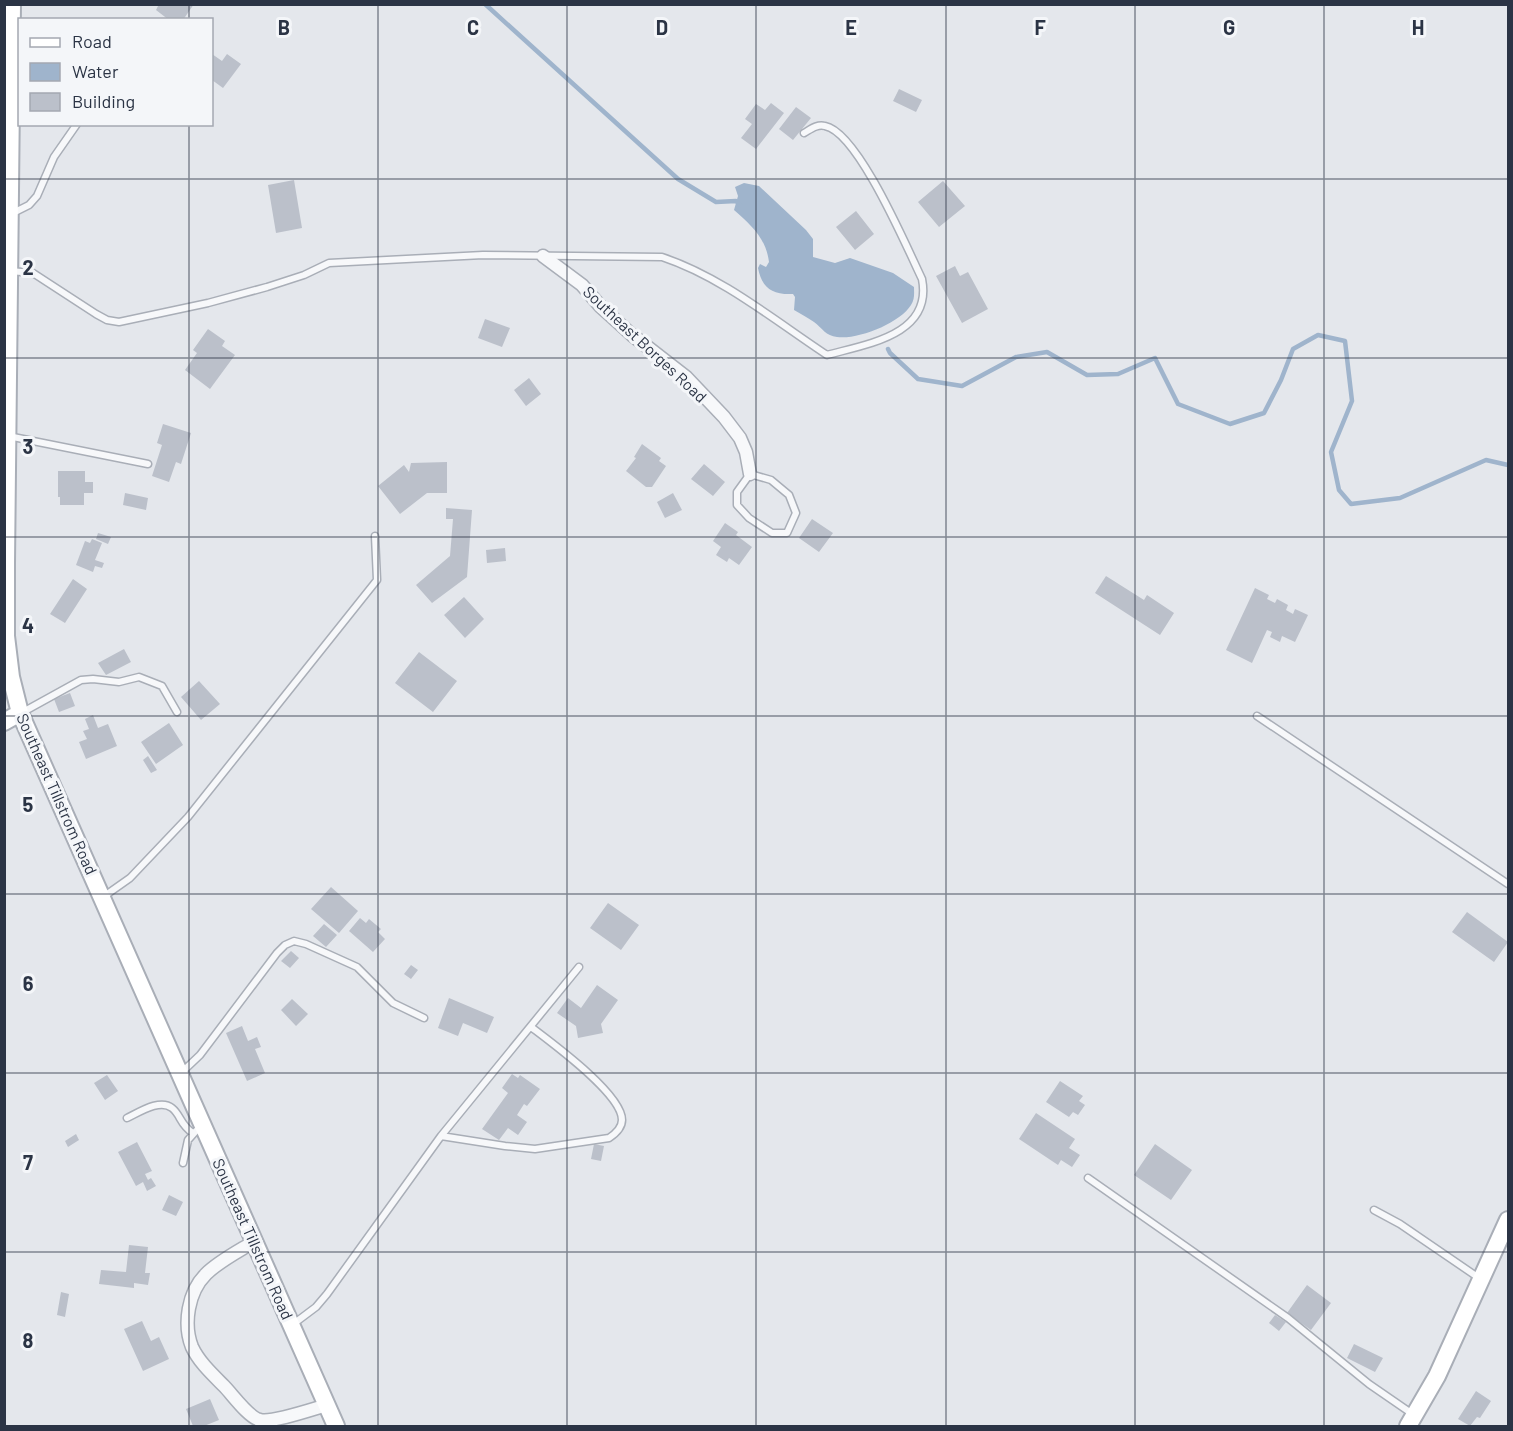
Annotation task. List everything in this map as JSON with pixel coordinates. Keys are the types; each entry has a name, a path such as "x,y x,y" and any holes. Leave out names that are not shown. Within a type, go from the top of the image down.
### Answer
{"main road":[{"name":"Southeast Tillstrom Road","path":"12,4 5,563 6,636 11,677 20,713 180,1074 199,1130 255,1241 336,1426"},
{"path":"4,722 20,713"},
{"path":"1411,1421 1437,1376 1509,1220"}],"street":[{"name":"Southeast Borges Road","path":"543,256 582,285 601,307 686,377 724,417 740,438 747,452 750,474"},
{"path":"255,1241 206,1274 196,1288 190,1303 188,1319 193,1347 206,1369 249,1413 259,1420 272,1419 327,1405"}],"lane":[{"path":"9,271 33,273 96,314 107,320 119,322 208,303 267,287 304,275 329,263 483,255 662,257 682,264 720,284 827,355 878,341 901,329 919,313 925,293 922,279 883,198 861,160 843,137 833,129 824,125 816,126 804,133"},
{"path":"9,215 29,205 37,196 54,157 76,126"},
{"path":"7,436 148,464"},
{"path":"750,474 771,480 789,495 796,513 787,532 772,533 749,518 737,505 737,492 750,474"},
{"path":"102,897 130,878 188,817 377,580 375,536"},
{"path":"20,713 81,680 119,682 139,677 162,686 177,712"},
{"path":"1257,716 1509,884"},
{"path":"180,1074 200,1055 277,953 285,945 294,941 306,944 357,967 393,1003 424,1018"},
{"path":"292,1325 316,1307 327,1294 441,1136 579,967"},
{"path":"441,1136 535,1149 609,1138 617,1132 622,1121 619,1107 588,1072 531,1027"},
{"path":"127,1118 155,1106 168,1106 173,1108 185,1127 199,1130"},
{"path":"183,1163 188,1142 199,1130"},
{"path":"1088,1178 1288,1318 1411,1421"},
{"path":"1374,1210 1400,1224 1482,1280"}],"water":[{"path":"744,183 759,186 806,230 813,239 813,257 835,263 850,258 893,273 914,287 914,298 906,312 888,324 867,333 837,337 830,335 794,310 795,297 793,294 779,293 769,289 762,281 758,268 760,264 766,267 769,262 765,246 752,227 734,210 738,196 735,187"}],"building":[{"path":"159,4 194,4 184,18 166,18 156,10"},
{"path":"227,54 241,64 223,88 213,81 213,55 222,61"},
{"path":"899,89 922,100 916,112 893,101"},
{"path":"771,103 784,113 756,149 741,138 752,124 745,119 756,104 765,110"},
{"path":"796,107 811,118 793,140 779,129"},
{"path":"294,180 302,228 276,233 268,185"},
{"path":"943,181 965,206 939,227 918,202"},
{"path":"856,211 874,234 855,250 836,227"},
{"path":"955,266 960,276 968,272 988,309 962,323 936,276"},
{"path":"485,319 510,328 502,347 478,338"},
{"path":"208,329 225,341 222,346 235,355 210,389 185,370 197,353 193,350"},
{"path":"529,378 541,394 526,406 514,390"},
{"path":"163,424 191,433 181,464 176,462 169,482 152,476 162,445 157,443"},
{"path":"642,444 661,458 659,461 666,466 652,487 646,487 626,471 636,458 634,457"},
{"path":"447,462 447,493 427,493 400,514 378,486 404,465 409,472 411,463"},
{"path":"704,464 725,482 713,496 691,479"},
{"path":"58,471 85,471 85,482 93,482 93,493 84,493 84,505 60,505"},
{"path":"125,493 148,498 146,510 123,505"},
{"path":"673,493 682,510 665,518 657,502"},
{"path":"446,508 472,510 467,577 432,603 416,585 450,556 453,519 446,519"},
{"path":"812,519 833,533 819,552 799,538"},
{"path":"725,523 738,532 736,535 752,547 739,565 729,558 727,562 716,555 721,547 713,541"},
{"path":"98,533 111,537 108,544 96,539"},
{"path":"92,539 102,543 95,560 104,563 102,568 95,566 93,572 76,565 85,541 90,543"},
{"path":"505,548 506,561 487,563 486,550"},
{"path":"1106,576 1144,600 1147,595 1174,613 1160,635 1095,593"},
{"path":"73,579 87,589 65,623 50,614"},
{"path":"1255,588 1269,595 1267,599 1275,603 1277,599 1288,605 1286,610 1293,614 1295,609 1308,615 1295,642 1282,636 1280,642 1270,637 1272,632 1267,630 1252,663 1226,650"},
{"path":"464,597 484,619 465,638 444,615"},
{"path":"124,649 131,662 106,675 98,663"},
{"path":"419,652 457,681 433,712 395,683"},
{"path":"199,681 220,704 201,720 181,697"},
{"path":"70,693 75,706 59,712 54,699"},
{"path":"93,715 98,728 108,724 117,746 86,759 79,742 87,739 83,731 89,729 85,719"},
{"path":"169,723 183,745 156,764 141,742"},
{"path":"148,756 157,770 151,773 143,760"},
{"path":"331,887 358,911 339,933 311,909"},
{"path":"608,903 639,925 621,950 590,928"},
{"path":"1467,912 1508,942 1494,962 1452,932"},
{"path":"360,918 366,923 369,919 381,929 378,932 385,939 373,952 349,931"},
{"path":"324,924 337,935 326,947 313,936"},
{"path":"291,951 299,958 290,968 281,961"},
{"path":"411,965 418,970 411,979 404,974"},
{"path":"597,985 618,1000 601,1024 603,1033 578,1038 576,1026 557,1013 568,998 581,1008"},
{"path":"449,998 494,1017 487,1033 463,1023 458,1036 438,1028"},
{"path":"292,999 308,1014 296,1026 281,1010"},
{"path":"242,1026 248,1041 257,1037 261,1047 255,1049 265,1073 247,1081 226,1033"},
{"path":"512,1074 518,1078 520,1075 540,1089 527,1106 524,1104 517,1115 527,1122 518,1135 508,1128 499,1140 482,1129 508,1093 502,1088"},
{"path":"107,1075 118,1091 105,1100 94,1083"},
{"path":"1060,1081 1083,1096 1079,1101 1085,1105 1078,1115 1073,1112 1069,1117 1046,1102"},
{"path":"1036,1113 1075,1139 1069,1148 1080,1155 1072,1167 1061,1160 1058,1165 1019,1139"},
{"path":"76,1134 79,1140 68,1147 65,1141"},
{"path":"137,1142 152,1171 145,1174 148,1180 151,1178 156,1186 147,1191 143,1182 136,1186 118,1152"},
{"path":"594,1144 604,1146 601,1161 591,1159"},
{"path":"1155,1144 1192,1170 1171,1200 1134,1175"},
{"path":"169,1195 183,1202 176,1216 162,1210"},
{"path":"129,1245 148,1247 145,1273 150,1273 148,1285 134,1283 134,1288 99,1284 101,1270 126,1272"},
{"path":"1307,1285 1331,1303 1311,1330 1287,1313"},
{"path":"61,1292 69,1294 65,1317 57,1315"},
{"path":"1275,1315 1286,1322 1279,1331 1269,1323"},
{"path":"142,1321 151,1341 159,1337 169,1359 143,1371 124,1329"},
{"path":"1354,1344 1383,1358 1375,1372 1347,1358"},
{"path":"1476,1391 1491,1401 1480,1418 1477,1417 1470,1426 1458,1419"},
{"path":"210,1399 219,1420 204,1426 193,1426 186,1409"}],"waterway":[{"path":"485,4 678,179 716,202 736,201 740,205"},
{"path":"888,349 918,379 962,386 1016,357 1047,352 1087,375 1118,374 1155,358 1178,404 1230,424 1264,413 1281,380 1293,349 1318,335 1345,341 1352,401 1331,452 1339,490 1351,504 1400,498 1486,460 1508,465"}]}
